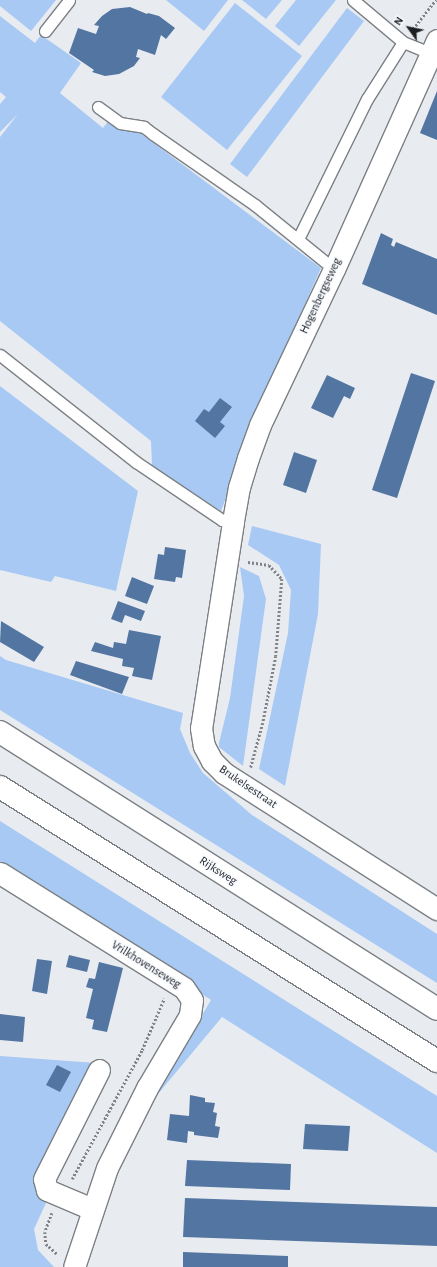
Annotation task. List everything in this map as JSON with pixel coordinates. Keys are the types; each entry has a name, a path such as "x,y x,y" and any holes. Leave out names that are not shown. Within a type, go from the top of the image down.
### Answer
{"highway":[{"name":"Rijksweg","path":"0,732 437,1009"},
{"path":"0,787 437,1061"}],"street":[{"name":"Hogenbergseweg","path":"226,560 239,487 260,425 334,269 434,46"},
{"name":"Brukelsestraat","path":"226,560 201,728 204,746 212,761 224,773 437,909"},
{"name":"Vrilkhovenseweg","path":"0,873 184,988 192,1000 190,1015 123,1134 92,1209 74,1267"},
{"path":"92,1209 47,1190 44,1179 99,1070"}],"lane":[{"path":"45,31 69,0"},
{"path":"353,0 403,42 434,46"},
{"path":"298,238 367,99 403,42"},
{"path":"98,107 120,122 144,127 255,205 298,238 334,269"},
{"path":"0,355 136,462 222,520 233,522"}],"path":[{"path":"403,42 436,0"},
{"path":"226,560 269,565 282,579 276,656 263,723 251,769"}],"shaded area":[{"path":"0,0 56,0 31,31 0,6"},
{"path":"166,0 228,0 204,31"},
{"path":"242,0 282,0 266,19"},
{"path":"296,0 336,0 299,46 275,26"},
{"path":"235,3 302,56 227,150 161,97"},
{"path":"347,8 364,21 247,177 230,164"},
{"path":"0,16 35,43 41,35 81,63 60,93 103,128 112,116 139,132 321,268 258,410 221,511 152,466 151,441 0,321 0,137 18,114 0,132 0,104 6,97 0,92"},
{"path":"0,386 138,491 116,591 55,576 51,582 0,570"},
{"path":"252,526 321,544 318,614 285,786 259,769 288,633 291,590 279,565 248,545"},
{"path":"240,567 259,576 266,599 243,766 219,747 230,698 244,596"},
{"path":"0,656 6,660 183,713 180,729 190,753 203,773 252,815 437,934 437,983 0,710"},
{"path":"0,821 437,1096 437,1153 222,1017 148,1106 211,1000 0,864"},
{"path":"0,1056 110,1064 34,1229 38,1250 54,1267 0,1267"}],"building":[{"path":"130,7 147,14 159,16 175,28 166,39 161,35 155,55 138,49 136,57 140,58 134,66 119,74 105,76 92,72 94,70 69,53 78,28 96,34 99,26 94,25 102,16 112,9"},
{"path":"437,91 437,140 420,133"},
{"path":"381,233 393,239 391,245 394,247 396,242 437,259 437,315 362,284"},
{"path":"411,373 435,381 397,498 372,490"},
{"path":"327,375 355,388 350,399 344,396 333,418 311,408"},
{"path":"220,398 232,407 220,422 225,426 215,438 195,421 204,409 209,412"},
{"path":"294,452 317,460 306,493 283,485"},
{"path":"165,547 186,550 182,578 176,577 175,582 154,579 158,554 164,555"},
{"path":"132,577 154,586 147,604 125,596"},
{"path":"118,601 145,611 141,621 125,615 122,623 111,619"},
{"path":"1,621 44,647 34,662 0,642"},
{"path":"129,630 161,636 152,680 132,676 134,668 122,666 123,659 91,651 95,642 113,648 114,642 126,644"},
{"path":"76,661 129,677 122,694 70,675"},
{"path":"69,955 90,960 87,972 66,967"},
{"path":"37,959 52,961 47,994 32,991"},
{"path":"99,962 123,968 107,1032 92,1029 94,1020 86,1018 93,989 86,987 89,978 95,979"},
{"path":"0,1014 25,1017 23,1042 0,1040"},
{"path":"57,1065 71,1072 60,1092 46,1085"},
{"path":"190,1095 205,1098 205,1102 215,1103 213,1112 217,1113 215,1126 220,1127 218,1138 194,1135 194,1132 188,1131 187,1143 167,1140 170,1114 189,1116"},
{"path":"305,1124 350,1126 348,1151 303,1149"},
{"path":"187,1160 291,1164 290,1190 185,1186"},
{"path":"185,1198 437,1207 437,1246 183,1237"},
{"path":"183,1252 288,1256 288,1267 183,1267"}]}
